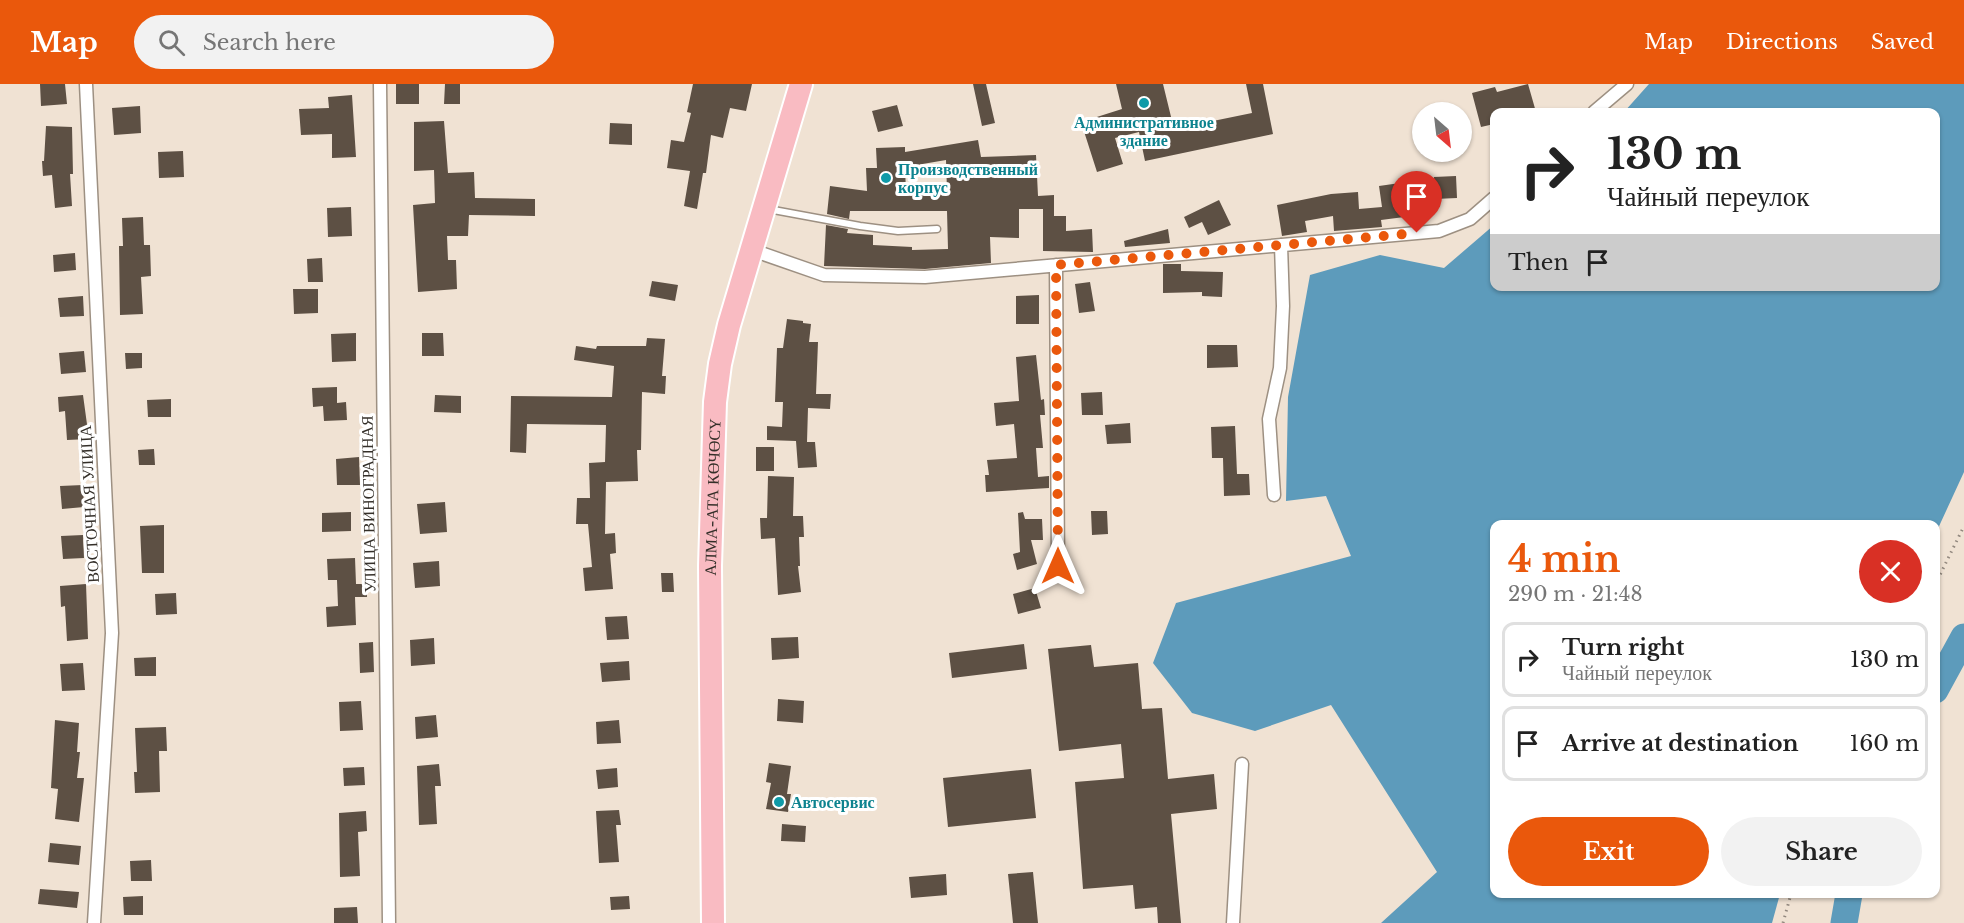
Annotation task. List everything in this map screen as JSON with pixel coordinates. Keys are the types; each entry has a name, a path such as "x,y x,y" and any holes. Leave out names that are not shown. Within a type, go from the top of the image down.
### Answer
{"highway":[{"name":"АЛМА-АТА КӨЧӨСҮ","path":"713,923 710,566 715,402 720,364 729,325 801,84"}],"street":[{"name":"ВОСТОЧНАЯ УЛИЦА","path":"86,84 112,633 94,923"},
{"name":"УЛИЦА ВИНОГРАДНАЯ","path":"380,84 389,923"},
{"path":"1599,108 1627,84"},
{"path":"752,250 824,275 925,277 1440,231 1470,219 1490,202"},
{"path":"1274,495 1269,419 1280,368 1283,306 1281,245"},
{"path":"1056,265 1058,566"},
{"path":"1233,923 1242,764"}],"lane":[{"path":"765,208 898,231 937,230"}],"path":[{"path":"1940,575 1964,526"},
{"path":"1783,923 1790,898"}],"water":[{"path":"1649,84 1964,84 1964,472 1940,524 1940,520 1490,520 1490,898 1779,898 1772,923 1381,923 1437,872 1331,705 1255,731 1192,713 1153,663 1176,603 1351,556 1326,496 1286,501 1288,397 1310,275 1380,255 1444,268 1490,228 1490,291 1940,291 1940,108 1628,108"}],"building":[{"path":"40,84 65,84 67,104 41,106"},
{"path":"396,84 419,84 419,104 396,104"},
{"path":"445,84 460,84 460,104 444,104"},
{"path":"693,84 752,84 746,111 730,108 723,138 711,135 706,173 703,173 697,209 684,206 690,171 667,168 671,140 684,142 691,113 687,112"},
{"path":"973,84 986,84 995,123 982,126"},
{"path":"1116,84 1163,84 1174,129 1252,113 1246,84 1263,84 1273,134 1145,161 1139,132 1115,138 1123,164 1097,172 1081,122 1122,109"},
{"path":"1528,84 1535,108 1490,108 1490,125 1481,127 1472,93 1495,87 1497,92"},
{"path":"352,95 356,157 332,158 332,134 301,135 299,109 329,108 328,97"},
{"path":"897,105 903,126 878,132 872,111"},
{"path":"140,106 141,133 114,135 112,108"},
{"path":"444,121 448,173 474,172 475,198 535,199 535,216 469,215 468,236 447,236 448,260 456,260 457,289 418,292 413,205 435,203 434,170 414,171 414,122"},
{"path":"610,123 632,124 632,145 609,144"},
{"path":"46,126 72,127 73,174 70,174 72,206 55,208 52,175 43,176 42,161 44,161"},
{"path":"978,140 981,157 1036,155 1038,196 1054,195 1054,216 1066,216 1066,231 1092,229 1093,252 1043,251 1043,209 1019,209 1019,238 990,237 991,263 925,269 824,266 826,225 848,229 847,233 873,235 873,245 912,247 912,250 948,249 947,211 850,211 849,219 827,214 830,186 867,191 866,168 877,168 876,148 905,147 905,152","holes":["946,160 947,191 906,192 905,167"]},
{"path":"183,151 184,177 159,178 158,152"},
{"path":"1456,176 1457,198 1435,199 1434,177"},
{"path":"1407,182 1412,216 1381,220 1382,227 1334,231 1333,216 1305,221 1307,232 1282,236 1277,205 1331,194 1358,192 1359,209 1382,207 1379,186"},
{"path":"1219,200 1231,225 1208,235 1202,222 1189,228 1184,217"},
{"path":"351,207 352,236 328,237 327,208"},
{"path":"143,217 144,245 150,245 151,276 141,277 143,314 120,315 119,246 123,246 122,218"},
{"path":"1168,229 1170,243 1125,247 1124,241"},
{"path":"75,253 76,270 54,272 53,255"},
{"path":"322,258 323,282 308,282 307,259"},
{"path":"1163,264 1181,264 1181,271 1223,272 1222,297 1202,296 1202,292 1163,293"},
{"path":"652,281 678,285 675,301 649,296"},
{"path":"1090,282 1095,311 1079,313 1075,284"},
{"path":"293,289 318,289 318,313 294,314"},
{"path":"1039,295 1039,324 1016,324 1016,296"},
{"path":"83,296 84,316 60,317 58,298"},
{"path":"787,319 811,324 809,342 818,342 816,394 831,394 830,409 808,408 807,442 815,442 817,467 798,468 796,441 767,440 767,426 782,427 783,402 775,402 777,348 783,348"},
{"path":"356,333 356,361 332,362 331,334"},
{"path":"422,333 443,333 444,356 422,356"},
{"path":"647,338 665,339 662,376 666,376 665,394 642,392 641,450 637,450 638,481 606,482 605,534 615,533 616,553 610,554 613,589 585,591 583,568 592,567 588,524 576,524 577,498 590,498 589,463 605,462 606,425 527,424 526,453 510,452 511,396 612,397 614,366 574,360 576,346 596,349 597,346 646,346"},
{"path":"1207,345 1237,345 1238,367 1207,368"},
{"path":"84,351 86,372 61,374 59,353"},
{"path":"125,353 142,353 142,368 126,369"},
{"path":"1036,355 1045,415 1040,415 1043,448 1036,448 1038,477 1049,476 1049,488 986,492 985,475 989,475 987,460 1017,458 1014,424 996,426 994,403 1019,401 1016,357"},
{"path":"337,387 337,403 346,402 347,420 324,421 323,406 313,407 312,388"},
{"path":"1102,392 1103,415 1082,415 1081,393"},
{"path":"83,395 89,439 67,440 65,411 59,412 58,397"},
{"path":"435,395 461,396 461,413 434,412"},
{"path":"171,399 171,417 148,417 147,400"},
{"path":"1130,423 1131,443 1107,444 1105,425"},
{"path":"1235,426 1237,474 1249,474 1250,495 1224,496 1223,458 1212,458 1211,427"},
{"path":"756,447 774,447 774,471 756,471"},
{"path":"154,449 155,465 139,465 138,450"},
{"path":"359,457 360,485 337,485 336,459"},
{"path":"768,476 794,477 793,516 803,516 804,537 799,537 800,566 798,566 801,592 778,595 775,538 761,539 760,518 767,518"},
{"path":"83,485 84,507 62,509 60,486"},
{"path":"445,502 447,532 420,534 417,504"},
{"path":"1091,511 1107,511 1108,534 1092,535"},
{"path":"351,512 351,531 322,532 322,513"},
{"path":"1023,512 1025,519 1042,519 1043,540 1031,540 1037,564 1017,570 1013,554 1020,552 1018,513"},
{"path":"164,525 164,573 142,573 140,526"},
{"path":"83,535 84,558 63,559 61,536"},
{"path":"355,558 356,584 366,584 367,597 355,597 356,625 327,627 326,607 338,606 337,580 328,580 327,559"},
{"path":"439,561 440,586 415,588 413,563"},
{"path":"661,573 673,573 674,592 662,592"},
{"path":"86,584 88,639 67,641 65,606 61,607 60,586"},
{"path":"1035,588 1041,608 1018,614 1013,594"},
{"path":"176,593 177,614 156,615 155,594"},
{"path":"627,616 629,639 607,640 605,617"},
{"path":"798,637 799,658 772,660 771,638"},
{"path":"434,638 435,664 411,666 410,640"},
{"path":"373,642 374,672 360,673 359,643"},
{"path":"1024,644 1027,669 952,678 949,653"},
{"path":"1091,645 1094,667 1138,663 1142,709 1162,708 1168,779 1214,774 1217,809 1171,814 1181,923 1158,923 1157,907 1135,909 1133,885 1083,889 1075,782 1124,778 1121,744 1059,751 1048,649"},
{"path":"156,657 156,676 135,676 134,658"},
{"path":"629,661 630,680 602,682 600,663"},
{"path":"83,663 85,690 62,691 60,664"},
{"path":"778,699 804,701 803,723 777,721"},
{"path":"361,701 363,730 340,731 339,702"},
{"path":"436,715 438,737 416,739 415,717"},
{"path":"55,720 79,723 77,752 80,752 77,778 84,778 79,822 55,819 58,789 51,788"},
{"path":"619,720 621,743 597,744 596,722"},
{"path":"166,727 167,751 159,751 160,792 135,793 134,772 137,772 135,728"},
{"path":"769,763 791,766 787,794 791,794 788,812 766,809 771,783 766,782"},
{"path":"439,764 441,786 435,786 437,824 419,825 417,766"},
{"path":"364,767 365,785 344,786 343,768"},
{"path":"617,768 618,787 598,789 596,770"},
{"path":"1031,769 1036,818 948,827 943,778"},
{"path":"619,810 621,825 616,825 619,862 599,863 596,811"},
{"path":"366,811 367,831 358,832 360,876 340,877 339,813"},
{"path":"782,824 806,826 805,842 781,841"},
{"path":"50,843 81,846 79,865 48,862"},
{"path":"151,860 152,881 131,881 130,861"},
{"path":"1033,872 1038,923 1013,923 1008,874"},
{"path":"946,874 947,895 911,898 909,877"},
{"path":"40,889 79,892 77,908 38,904"},
{"path":"143,896 143,915 124,915 123,897"},
{"path":"629,896 630,909 611,910 610,897"},
{"path":"357,907 358,923 334,923 334,908"}],"waterway":[{"path":"1940,681 1964,637"},
{"path":"1844,923 1848,898"}],"place":[{"name":"Административное здание","path":"1144,103"},
{"name":"Производственный корпус","path":"886,178"},
{"name":"Автосервис","path":"779,802"}],"route":[{"path":"1058,566 1056,265 1417,233"}]}
